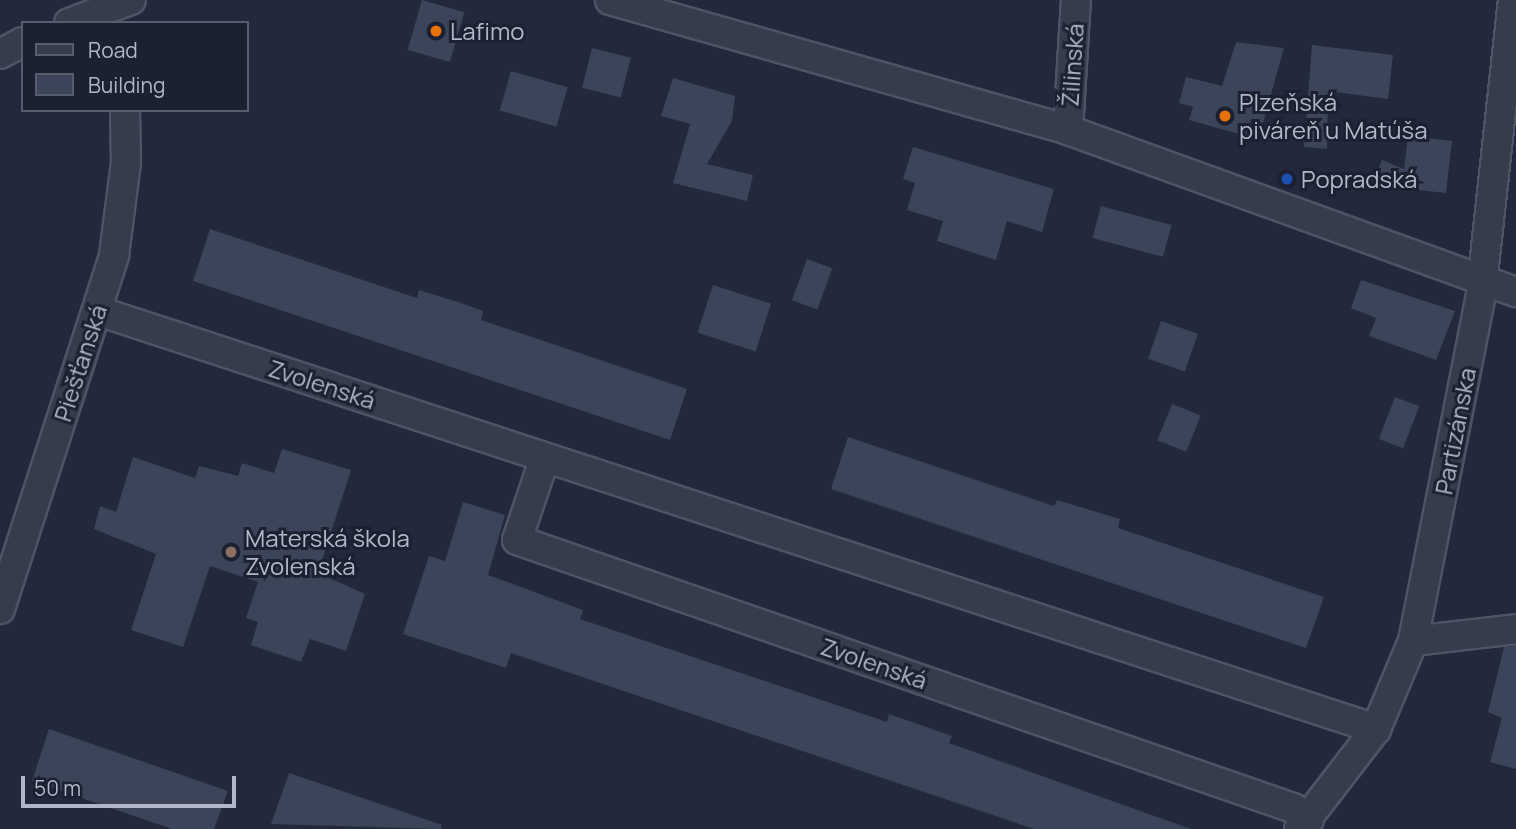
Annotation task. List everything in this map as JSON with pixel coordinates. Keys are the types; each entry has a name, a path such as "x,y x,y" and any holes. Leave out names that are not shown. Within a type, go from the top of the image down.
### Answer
{"street":[{"path":"610,0 1068,130 1481,274 1516,292"},
{"name":"Žilinská","path":"1068,130 1076,0"},
{"name":"Partizánska","path":"1304,825 1376,729 1413,641 1481,274 1513,0"},
{"path":"77,21 121,10"},
{"path":"0,54 21,43"},
{"name":"Piešťanská","path":"0,609 114,255 126,163 125,112"},
{"name":"Zvolenská","path":"98,311 544,460 1376,729"},
{"name":"Zvolenská","path":"544,460 517,540 1293,808 1304,825"},
{"path":"1413,641 1516,629"}],"building":[{"name":"Lafimo","path":"422,0 464,12 450,62 408,50"},
{"path":"1236,42 1284,48 1263,123 1251,119 1246,136 1189,120 1193,107 1179,103 1186,77 1222,86"},
{"path":"1312,45 1393,55 1388,99 1328,91 1327,149 1304,147"},
{"path":"592,48 631,58 621,97 582,88"},
{"path":"511,71 568,87 556,127 500,110"},
{"path":"673,78 735,96 732,121 707,164 753,175 747,201 673,183 690,124 661,116"},
{"path":"1408,136 1452,141 1446,193 1372,185 1382,160 1404,169"},
{"path":"913,147 1054,189 1042,232 1007,221 996,260 937,241 943,221 907,210 915,183 903,179"},
{"path":"1101,206 1172,225 1163,257 1092,238"},
{"path":"210,229 417,298 419,290 461,303 483,311 481,320 687,389 670,440 193,281"},
{"path":"807,259 832,268 817,310 792,300"},
{"path":"1361,280 1455,311 1436,360 1369,336 1376,318 1351,308"},
{"path":"713,285 771,304 756,351 698,333"},
{"path":"1161,321 1198,334 1185,372 1148,359"},
{"path":"1395,397 1419,406 1403,448 1379,439"},
{"path":"1172,404 1201,416 1186,452 1157,440"},
{"path":"848,437 1054,506 1057,500 1120,519 1118,528 1324,597 1306,648 831,489"},
{"path":"282,449 351,470 318,573 365,594 346,651 310,639 301,662 251,645 258,622 246,618 258,582 210,566 183,647 131,630 156,554 94,529 100,506 116,512 133,457 195,478 199,466 238,476 242,463 274,473"},
{"path":"463,502 505,515 488,575 583,610 580,619 887,722 889,714 952,736 949,743 1191,829 1034,829 511,653 506,668 403,634 429,556 445,561"},
{"path":"1516,646 1516,769 1490,762 1502,718 1488,712 1504,647"},
{"path":"49,729 228,791 214,829 172,829 32,781"},
{"path":"289,773 442,825 441,829 271,824"}],"place":[{"name":"Lafimo","path":"436,31"},
{"name":"Plzeňská piváreň u Matúša","path":"1225,116"},
{"name":"Popradská","path":"1287,179"},
{"name":"Materská škola Zvolenská","path":"231,552"}]}
